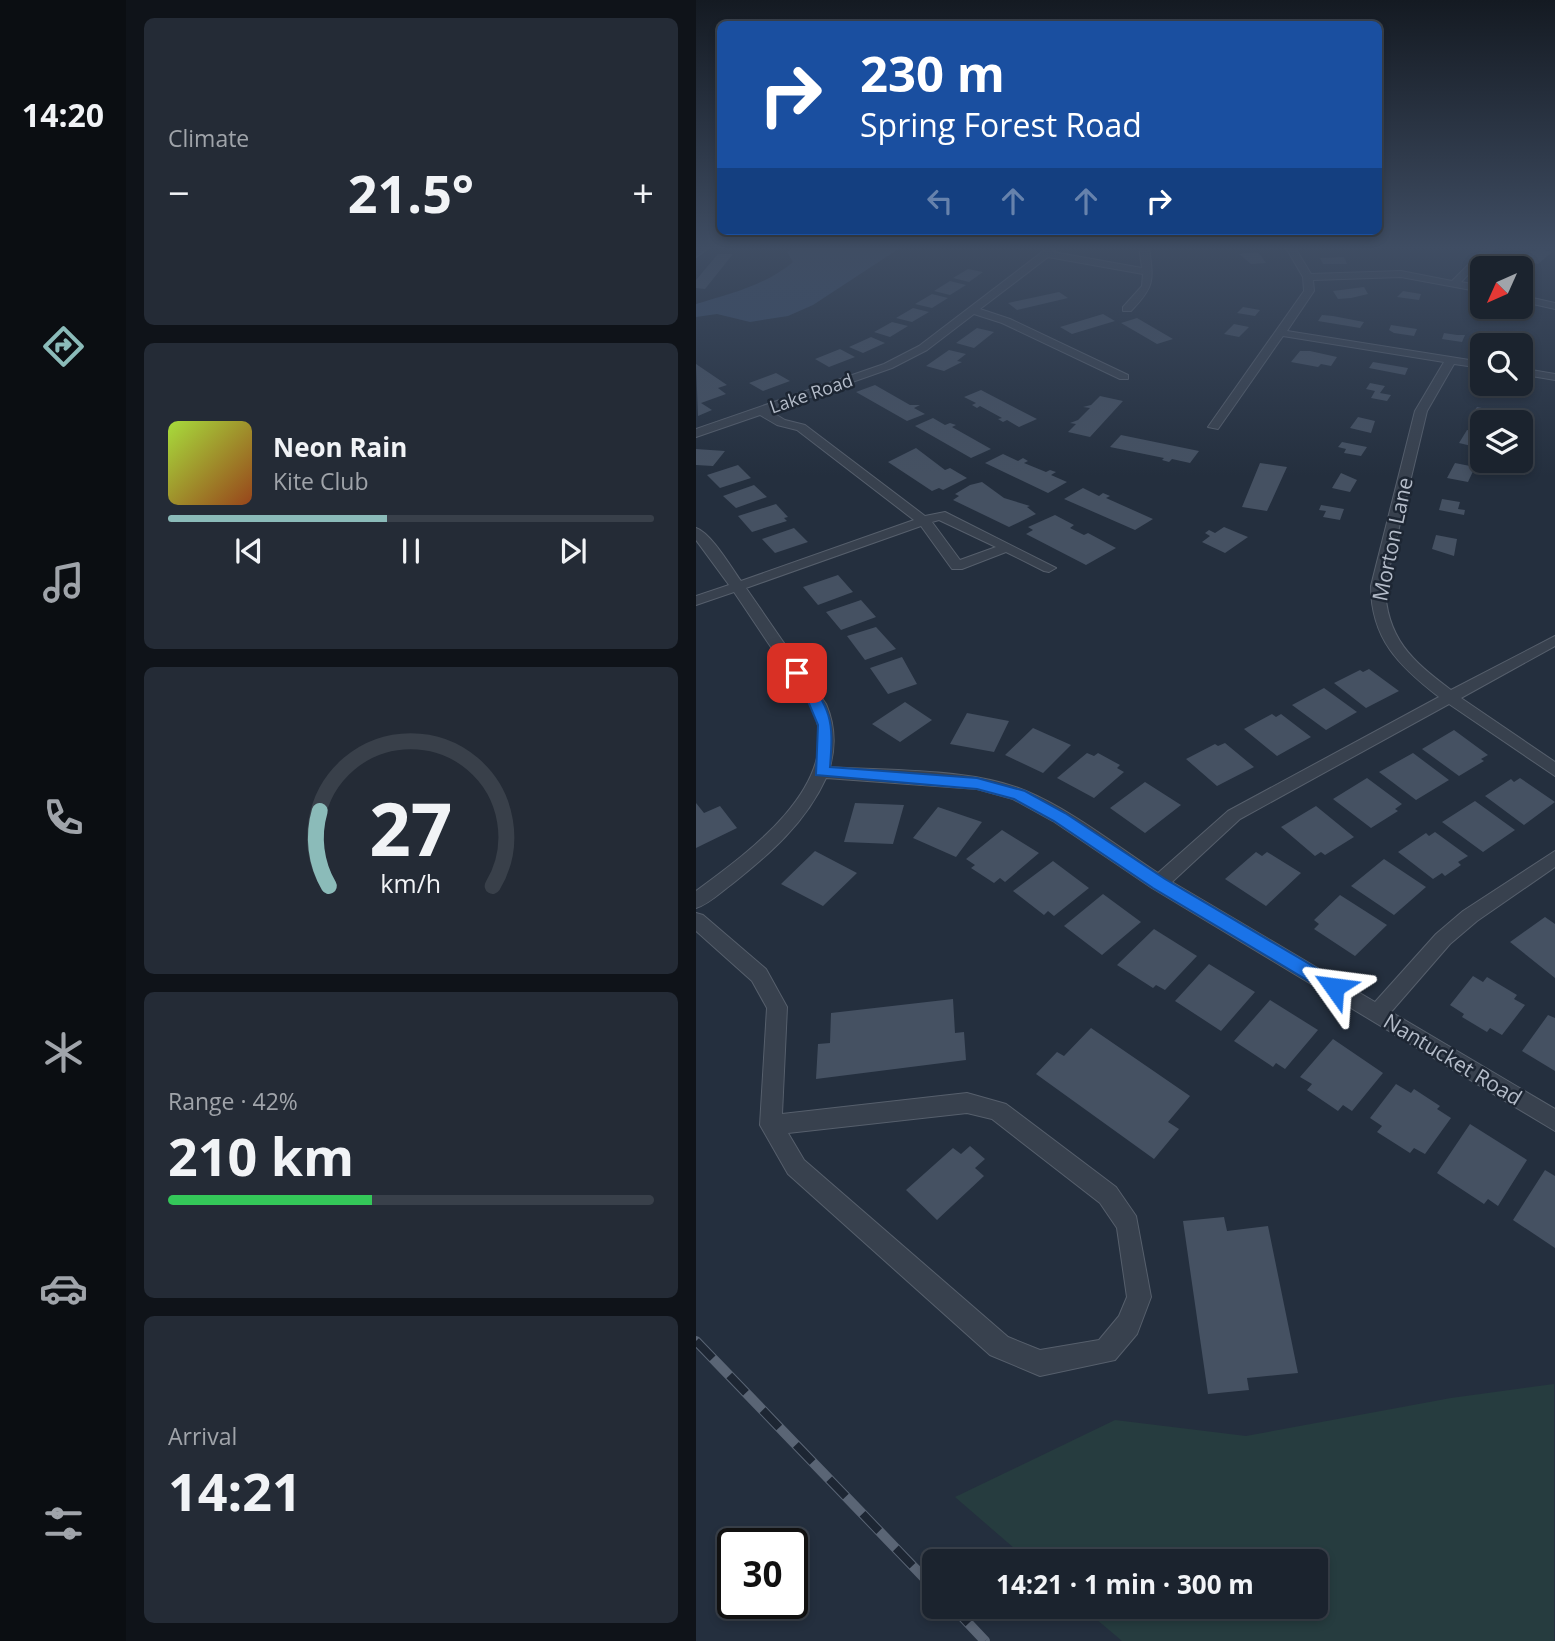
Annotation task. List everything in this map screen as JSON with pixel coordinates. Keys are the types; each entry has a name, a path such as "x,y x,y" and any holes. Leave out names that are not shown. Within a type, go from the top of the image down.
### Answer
{"street":[{"name":"Lake Road","path":"696,433 888,366 924,348 955,323"},
{"path":"1009,323 1124,377"},
{"path":"1214,427 1289,323"},
{"path":"1282,333 1470,363"},
{"name":"Morton Lane","path":"1451,360 1421,411 1378,586 1377,611 1387,635 1402,657 1452,697 1555,770"},
{"path":"1533,373 1555,377"},
{"path":"762,411 781,423 801,427 924,521 957,566 1006,548"},
{"path":"696,601 940,515 1048,568"},
{"path":"696,532 812,694 826,725 822,772 793,819 755,857 696,901"},
{"path":"1159,883 1234,816 1555,640"},
{"name":"Nantucket Road","path":"822,772 977,783 1019,795 1059,817 1159,883 1555,1121"},
{"path":"1378,1013 1443,939 1470,916 1555,858"},
{"path":"696,920 759,975 777,1007 771,1125 796,1167 999,1346 1040,1363 1106,1351 1128,1325 1139,1297 1128,1224 1108,1195 998,1111 967,1103 771,1125"}],"green space":[{"path":"1554,1384 1554,1641 1122,1641 1096,1619 1328,1619 1328,1549 1015,1549 955,1497 1115,1420 1246,1436 1451,1398"}],"building":[{"path":"891,323 908,326 890,337 874,332"},
{"path":"1075,323 1110,323 1072,334 1060,327"},
{"path":"1121,323 1145,323 1173,339 1157,344"},
{"path":"1327,323 1364,323 1360,328"},
{"path":"1234,324 1249,327 1239,337 1224,334"},
{"path":"1391,325 1417,329 1414,336 1394,333 1389,330"},
{"path":"977,328 994,332 974,348 956,343"},
{"path":"1444,333 1465,335 1462,342 1442,339"},
{"path":"871,337 885,343 863,353 849,347"},
{"path":"840,349 855,357 829,367 815,359"},
{"path":"949,350 966,354 957,361 962,362 944,371 926,366"},
{"path":"1300,351 1337,357 1331,366 1321,364 1318,367 1291,362"},
{"path":"1373,362 1408,368 1405,375 1369,368"},
{"path":"696,364 727,385 718,388 726,394 701,403 712,410 698,416"},
{"path":"776,373 790,381 763,391 749,383"},
{"path":"1370,383 1385,386 1380,393 1391,395 1387,401 1371,398 1375,391 1366,389"},
{"path":"875,385 910,405 920,405 914,408 925,414 907,421 856,392"},
{"path":"981,390 1037,419 1019,427 1007,420 1003,422 998,419 1002,418 980,406 977,408 972,405 976,403 964,397"},
{"path":"1100,396 1123,401 1090,437 1068,432 1076,424 1070,423 1078,420 1090,408 1083,407 1091,405"},
{"path":"1358,417 1375,421 1371,433 1350,428"},
{"path":"933,418 945,425 956,425 952,427 991,449 971,458 915,426"},
{"path":"1467,430 1470,431 1470,446 1459,443"},
{"path":"1121,435 1199,451 1190,463 1172,459 1169,462 1162,460 1164,458 1110,447"},
{"path":"1342,442 1367,447 1361,456 1344,453 1346,449 1338,447"},
{"path":"916,448 945,470 950,468 967,478 943,490 939,488 932,491 888,462"},
{"path":"696,449 725,451 713,466 696,465"},
{"path":"1003,454 1018,461 1023,458 1028,461 1024,463 1046,472 1056,472 1051,475 1067,482 1048,493 985,463"},
{"path":"1260,463 1287,467 1267,511 1242,507"},
{"path":"1455,463 1470,466 1472,473 1468,482 1447,478"},
{"path":"738,465 751,478 720,488 707,475"},
{"path":"1341,473 1357,480 1350,492 1332,488"},
{"path":"982,482 1004,498 1030,506 1027,507 1036,514 1009,527 953,500 959,496 955,494 970,485"},
{"path":"754,485 767,497 736,508 723,496"},
{"path":"1083,488 1099,496 1103,493 1110,496 1106,498 1153,519 1135,530 1064,499"},
{"path":"1442,499 1460,502 1458,509 1465,510 1464,515 1439,510"},
{"path":"776,504 788,517 784,518 787,521 752,532 738,516"},
{"path":"1321,505 1344,509 1340,520 1323,517 1326,511 1319,510"},
{"path":"1055,515 1074,525 1070,528 1084,535 1088,533 1116,548 1086,565 1026,534 1033,530 1028,527"},
{"path":"1224,527 1248,537 1225,553 1202,542 1210,536 1205,533 1209,530 1215,533"},
{"path":"794,528 808,542 775,553 762,539"},
{"path":"1436,535 1457,539 1454,556 1432,549"},
{"path":"838,575 853,592 818,605 803,587"},
{"path":"861,600 876,617 841,630 826,612"},
{"path":"876,627 896,649 865,660 847,636"},
{"path":"902,657 917,684 888,694 870,668"},
{"path":"1369,669 1399,691 1366,708 1334,683 1360,670 1363,672"},
{"path":"1324,688 1357,712 1326,730 1292,705"},
{"path":"905,702 932,720 900,742 872,724"},
{"path":"967,713 1009,721 994,752 950,744"},
{"path":"1272,714 1276,717 1281,714 1311,737 1277,756 1244,729"},
{"path":"1033,728 1071,745 1043,773 1005,755"},
{"path":"1454,730 1488,755 1481,759 1484,761 1459,776 1422,749"},
{"path":"1225,743 1254,767 1217,786 1186,759 1215,744 1218,746"},
{"path":"1087,753 1094,756 1098,753 1120,765 1117,768 1124,772 1094,798 1057,778"},
{"path":"1413,753 1449,780 1416,800 1379,772"},
{"path":"1367,778 1402,804 1395,809 1398,811 1371,828 1333,799"},
{"path":"1520,778 1555,802 1524,825 1485,796 1511,779 1514,782"},
{"path":"1145,782 1181,805 1145,833 1110,808"},
{"path":"1475,801 1515,830 1483,852 1442,822"},
{"path":"696,803 704,813 720,806 737,828 696,848"},
{"path":"855,803 904,805 893,844 844,842"},
{"path":"1316,806 1354,837 1325,855 1321,852 1315,856 1281,827"},
{"path":"938,807 982,822 956,857 913,838"},
{"path":"1002,830 1039,853 1005,882 1000,878 994,883 971,868 975,865 966,859"},
{"path":"1435,832 1468,856 1458,862 1461,865 1445,876 1442,873 1433,879 1398,852 1426,833 1429,836"},
{"path":"815,851 857,873 823,906 781,884"},
{"path":"1256,852 1262,856 1267,852 1301,873 1266,906 1225,879"},
{"path":"1384,859 1426,887 1394,915 1351,886"},
{"path":"1053,861 1089,888 1054,916 1048,911 1044,915 1013,891"},
{"path":"1103,894 1141,922 1102,955 1064,926"},
{"path":"1340,895 1387,925 1355,956 1314,929 1319,924 1314,920"},
{"path":"1545,917 1555,924 1555,978 1510,942"},
{"path":"1154,929 1197,956 1165,990 1156,985 1153,988 1117,965"},
{"path":"1209,964 1255,992 1221,1031 1175,1001"},
{"path":"1473,976 1483,982 1487,977 1517,995 1514,999 1525,1005 1502,1035 1490,1028 1487,1032 1462,1017 1464,1014 1450,1005"},
{"path":"953,999 955,1033 964,1032 966,1060 816,1079 818,1044 830,1043 831,1013"},
{"path":"1270,1000 1318,1030 1285,1069 1276,1063 1273,1067 1234,1041"},
{"path":"1548,1015 1555,1018 1555,1071 1522,1051"},
{"path":"1091,1028 1190,1096 1168,1122 1179,1129 1154,1159 1036,1074 1057,1052 1064,1056"},
{"path":"1333,1039 1383,1073 1352,1111 1343,1105 1338,1111 1307,1090 1312,1084 1300,1077"},
{"path":"1396,1084 1411,1093 1414,1089 1440,1106 1437,1109 1451,1118 1425,1154 1414,1148 1410,1153 1377,1132 1382,1126 1370,1118"},
{"path":"1470,1124 1527,1160 1498,1206 1488,1199 1484,1204 1437,1173"},
{"path":"970,1146 985,1159 975,1168 984,1176 937,1220 906,1190 953,1148 961,1154"},
{"path":"1545,1170 1555,1176 1555,1248 1513,1220"},
{"path":"1224,1217 1227,1231 1268,1226 1298,1373 1247,1378 1249,1390 1208,1394 1183,1221"}],"railway":[{"path":"696,1341 922,1576"},
{"path":"964,1619 985,1641"}],"route":[{"path":"797,673 812,694 826,725 822,772 977,783 1019,795 1059,817 1159,883 1334,987"}]}
